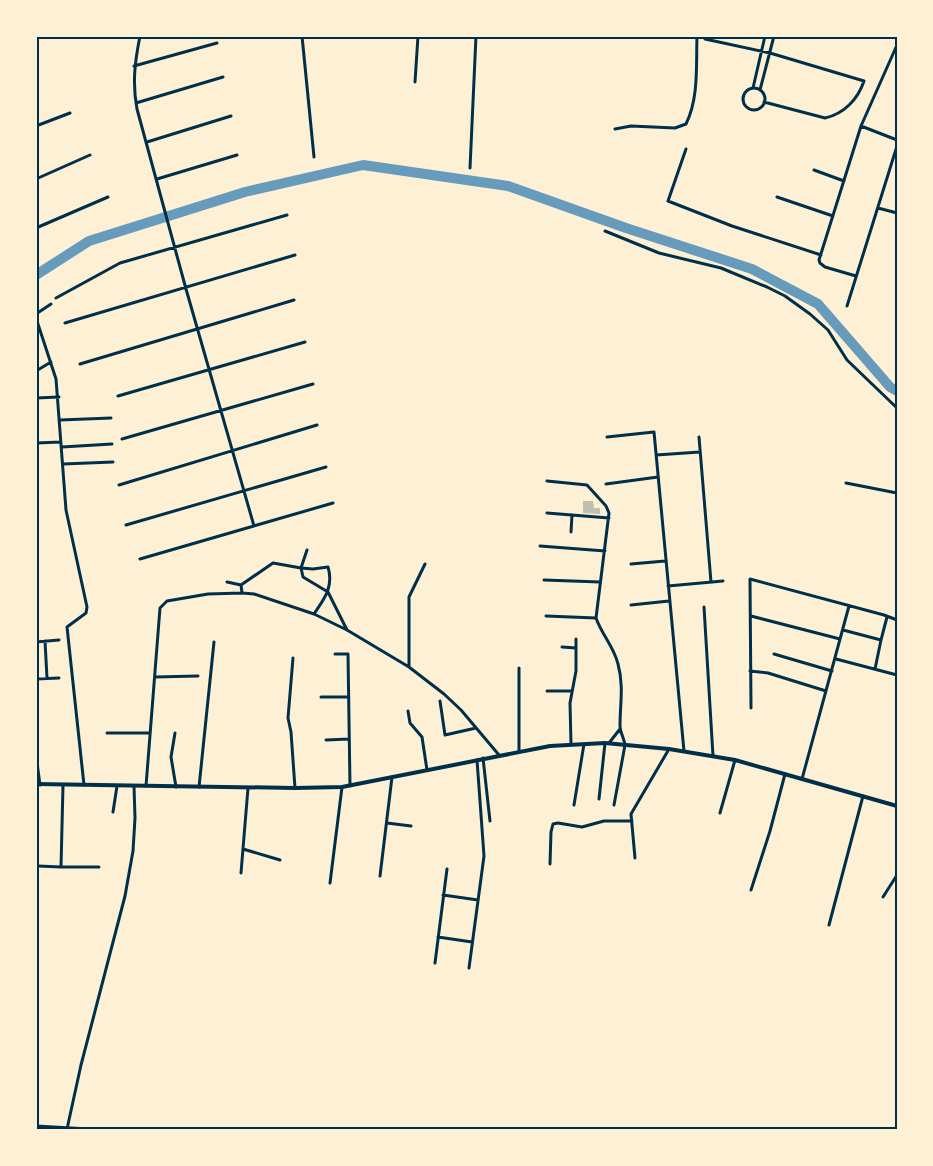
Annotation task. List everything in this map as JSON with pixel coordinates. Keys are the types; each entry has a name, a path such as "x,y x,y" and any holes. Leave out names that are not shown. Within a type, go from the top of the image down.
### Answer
{"highway":[{"path":"36,1127 90,1130"}],"street":[{"path":"140,36 134,66 136,102 174,248 254,526"},
{"path":"302,36 314,157"},
{"path":"415,82 418,36"},
{"path":"470,168 476,36"},
{"path":"616,129 630,126 675,128 686,124 690,116 696,84 697,36"},
{"path":"753,88 765,36"},
{"path":"760,90 774,36"},
{"path":"705,38 770,53 864,81 861,89 845,110 836,116 825,118 764,102"},
{"path":"134,66 217,43"},
{"path":"856,276 822,266 820,263 821,255 860,126 897,45"},
{"path":"136,102 223,77"},
{"path":"753,88 760,90 763,94 764,102 757,109 751,109 746,107 743,97 748,90 753,88"},
{"path":"36,126 70,113"},
{"path":"146,142 231,116"},
{"path":"860,126 897,140"},
{"path":"846,306 897,146"},
{"path":"686,149 668,201 732,226 821,255"},
{"path":"36,179 90,155"},
{"path":"157,180 237,155"},
{"path":"814,170 844,181"},
{"path":"36,228 108,197"},
{"path":"777,197 833,216"},
{"path":"878,208 897,213"},
{"path":"56,298 120,263 287,215"},
{"path":"605,231 659,253 721,268 785,296 828,330 847,360 897,408"},
{"path":"65,323 295,256"},
{"path":"80,364 294,300"},
{"path":"36,314 51,304"},
{"path":"36,318 56,379 66,510 87,607 86,613 67,627 84,785"},
{"path":"118,396 305,342"},
{"path":"36,371 51,362"},
{"path":"122,439 313,384"},
{"path":"36,398 58,397"},
{"path":"60,420 111,418"},
{"path":"119,485 317,426"},
{"path":"607,437 654,432 684,751"},
{"path":"699,437 711,582"},
{"path":"36,444 61,442"},
{"path":"62,447 112,444"},
{"path":"656,454 700,452"},
{"path":"63,464 113,462"},
{"path":"126,525 326,467"},
{"path":"606,484 658,477"},
{"path":"547,481 587,485 606,506 609,518 596,618 600,628 611,644 618,663 622,698 620,729 624,745 614,805"},
{"path":"846,483 897,493"},
{"path":"140,559 333,503"},
{"path":"546,513 609,518"},
{"path":"571,532 572,515"},
{"path":"540,546 605,550"},
{"path":"307,550 301,568 303,577 328,592 347,630"},
{"path":"631,564 665,561"},
{"path":"227,582 241,585 273,563 313,569 328,567 330,578 328,592 314,614"},
{"path":"409,667 409,597 425,564"},
{"path":"751,708 750,579 897,620"},
{"path":"544,580 600,582"},
{"path":"668,586 723,581"},
{"path":"241,585 242,593"},
{"path":"146,786 160,608 167,601 208,594 254,594 314,614 347,630 409,667 444,694 461,710 499,755"},
{"path":"631,605 669,601"},
{"path":"802,779 849,606"},
{"path":"704,607 713,756"},
{"path":"546,616 596,618"},
{"path":"751,616 840,639"},
{"path":"875,669 887,617"},
{"path":"843,630 881,640"},
{"path":"571,744 570,703 576,671 576,639"},
{"path":"36,642 59,640"},
{"path":"45,642 47,678"},
{"path":"199,787 214,642"},
{"path":"562,646 576,648"},
{"path":"335,654 348,654 350,786"},
{"path":"774,654 832,670"},
{"path":"293,658 288,718 291,732 295,788"},
{"path":"836,658 897,675"},
{"path":"518,668 519,752"},
{"path":"750,671 768,673 826,691"},
{"path":"155,677 198,676"},
{"path":"36,679 59,678"},
{"path":"547,691 572,691"},
{"path":"321,697 349,697"},
{"path":"440,700 445,735 476,728"},
{"path":"408,712 410,723 422,737 427,770"},
{"path":"599,799 607,743 620,729"},
{"path":"107,733 150,733"},
{"path":"174,733 171,757 176,787"},
{"path":"326,740 349,739"},
{"path":"36,755 38,784 295,788 350,786 476,759 550,746 607,743 669,749 735,760 897,806"},
{"path":"574,805 584,744"},
{"path":"634,858 631,817 669,749"},
{"path":"483,758 490,821"},
{"path":"469,968 484,850 476,759"},
{"path":"720,813 735,760"},
{"path":"751,890 770,831 785,774"},
{"path":"380,876 392,777"},
{"path":"61,866 63,785"},
{"path":"113,812 117,786"},
{"path":"68,1129 81,1066 125,896 133,851 134,786"},
{"path":"330,883 342,787"},
{"path":"241,873 248,788"},
{"path":"829,925 863,796"},
{"path":"550,864 552,824 558,823 582,827 604,821 632,821"},
{"path":"387,823 410,826"},
{"path":"243,849 280,860"},
{"path":"38,866 99,867"},
{"path":"435,963 447,869"},
{"path":"883,897 897,875"},
{"path":"443,895 478,900"},
{"path":"438,937 472,942"}],"building":[{"path":"583,501 593,501 594,508 600,508 600,514 583,513"}],"waterway":[{"path":"36,275 89,241 245,192 363,165 508,186 626,228 752,269 818,304 890,387 897,391"}]}
